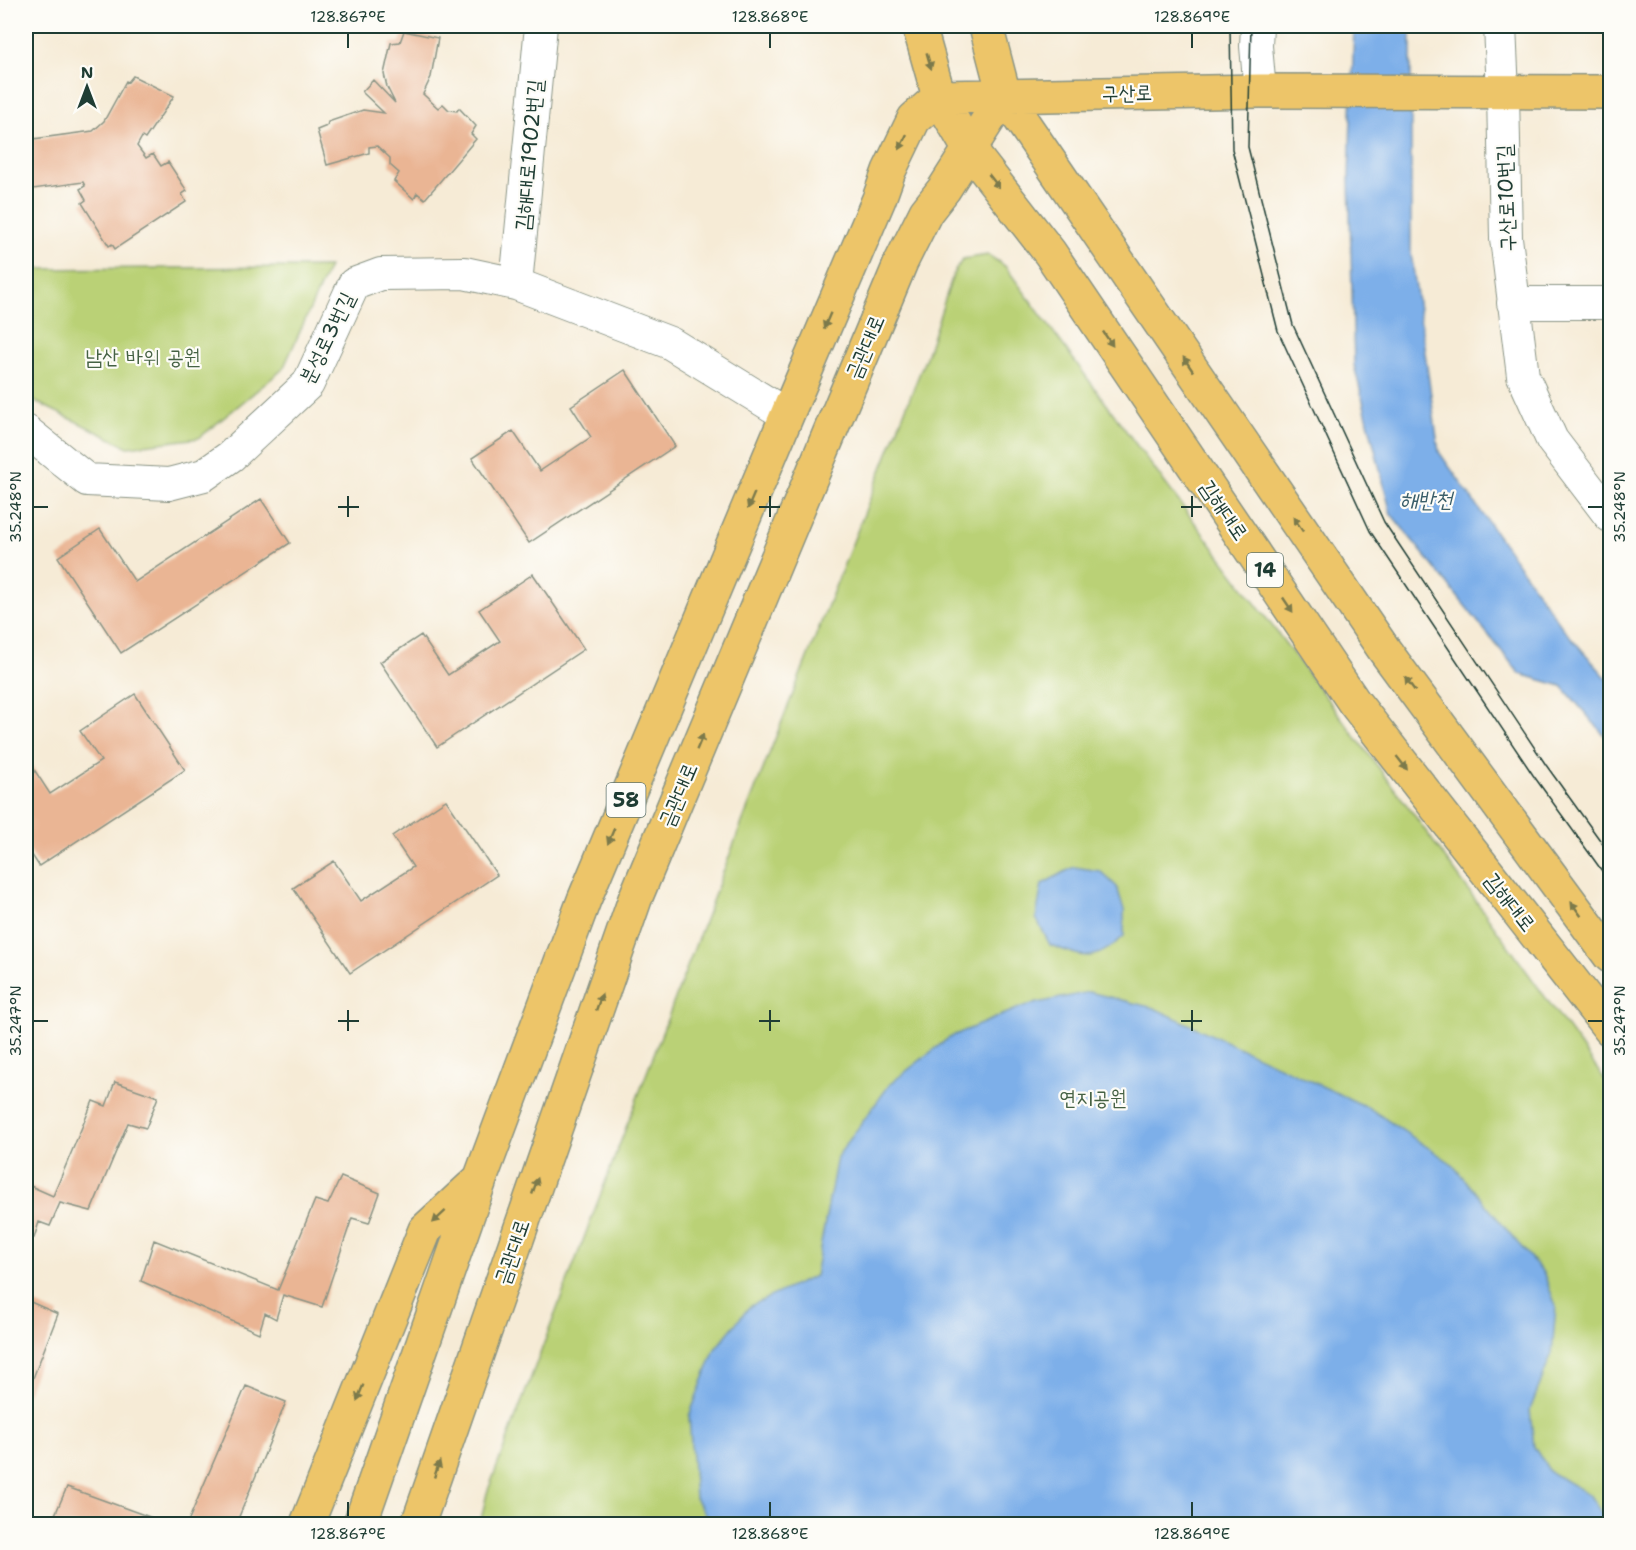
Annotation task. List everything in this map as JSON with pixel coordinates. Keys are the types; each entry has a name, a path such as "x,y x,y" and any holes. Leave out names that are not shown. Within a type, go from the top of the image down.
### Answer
{"main road":[{"name":"김해대로","path":"919,26 939,97 969,149 1050,253 1354,702 1611,1029"},
{"path":"986,26 1004,95 1385,651 1611,956"},
{"name":"구산로","path":"939,97 1260,91 1490,92"},
{"path":"1490,92 1611,92"},
{"name":"금관대로","path":"418,1524 634,899 901,262 926,212 944,189 1004,95"},
{"name":"58","path":"360,1524 482,1177 584,900 889,171 915,119 939,97"},
{"path":"307,1524 424,1230 482,1177"}],"street":[{"name":"김해대로1902번길","path":"516,284 541,26"},
{"path":"1257,26 1256,46 1260,91"},
{"name":"구산로10번길","path":"1500,26 1490,92 1522,376 1552,440 1611,516"},
{"name":"분성로3번길","path":"26,431 87,480 169,484 204,475 231,456 308,384 354,284 381,274 464,273 516,284 670,344 787,415"},
{"path":"1513,303 1611,303"}],"green space":[{"name":"연지공원","path":"988,255 1005,266 1412,812 1610,1087 1610,1524 480,1524 487,1493 743,820 926,357 954,272 963,259"},
{"name":"남산 바위 공원","path":"329,267 283,369 199,438 128,447 26,397 26,269"}],"water":[{"name":"해반천","path":"1354,26 1411,26 1411,253 1439,452 1562,627 1610,682 1610,742 1562,686 1520,674 1391,514 1354,365 1349,178"},
{"path":"1074,867 1100,871 1117,887 1124,910 1124,936 1096,955 1081,955 1050,945 1036,918 1042,884"},
{"path":"1089,992 1154,1008 1369,1108 1451,1163 1544,1274 1556,1306 1552,1353 1530,1410 1534,1447 1550,1472 1589,1494 1608,1524 711,1524 695,1498 689,1416 715,1349 750,1306 815,1276 837,1157 890,1084 950,1037 1024,1006"}],"building":[{"path":"404,31 438,38 431,77 423,94 438,108 443,104 449,110 457,111 459,108 476,126 471,134 476,139 425,199 417,193 414,199 394,181 399,173 390,165 390,158 377,146 369,147 369,153 327,165 317,130 327,126 328,122 363,110 384,113 362,92 373,80 395,103 387,87 384,74 391,43 400,42"},
{"path":"133,76 174,96 145,139 142,137 137,146 146,158 153,154 161,166 168,162 187,191 182,194 186,202 115,249 112,244 109,246 82,203 86,200 80,189 85,186 83,182 26,190 26,140 93,131 104,121 126,81 128,82"},
{"path":"625,370 675,446 529,543 472,458 513,431 540,471 591,437 571,406"},
{"path":"261,499 290,543 121,653 58,557 100,529 135,582"},
{"path":"533,574 584,649 437,747 380,662 421,635 448,675 500,641 479,610"},
{"path":"135,694 185,770 39,866 26,846 26,757 50,794 101,761 80,731"},
{"path":"446,800 497,875 350,973 293,888 334,861 361,901 413,867 392,836"},
{"path":"115,1082 158,1097 146,1128 128,1123 91,1211 60,1203 50,1226 39,1222 34,1238 26,1234 26,1184 53,1196 93,1101 106,1106"},
{"path":"341,1177 380,1193 369,1223 352,1218 322,1307 283,1295 276,1319 265,1313 259,1333 141,1281 154,1240 278,1290 315,1200 328,1204"},
{"path":"26,1300 58,1314 26,1396"},
{"path":"246,1386 286,1402 236,1524 187,1524"},
{"path":"67,1487 169,1524 51,1524"}],"tram line":[{"path":"1230,26 1232,149 1278,331 1370,531 1533,775 1610,882"},
{"path":"1251,26 1248,147 1293,325 1384,522 1546,765 1610,854"}]}
